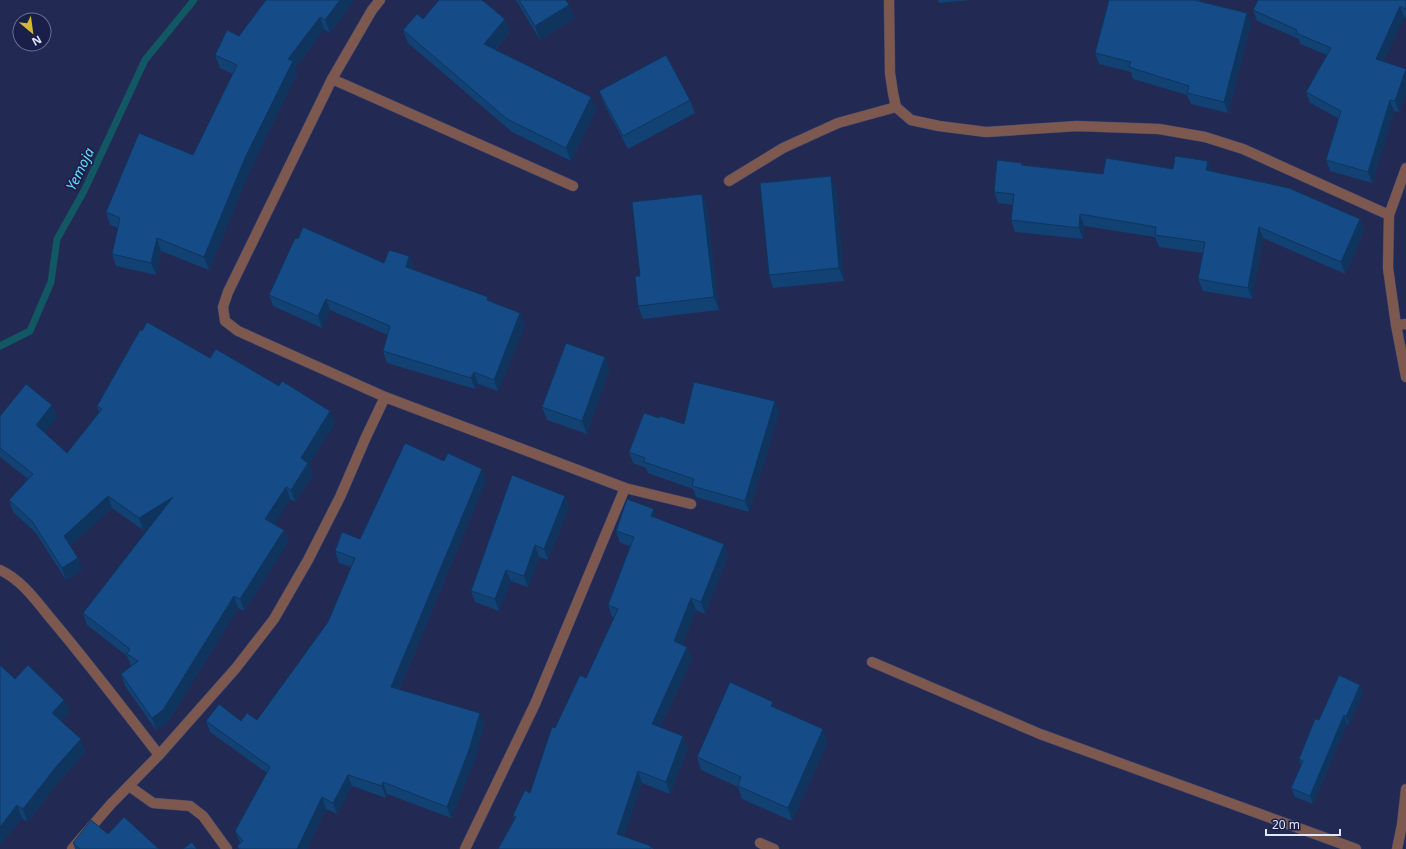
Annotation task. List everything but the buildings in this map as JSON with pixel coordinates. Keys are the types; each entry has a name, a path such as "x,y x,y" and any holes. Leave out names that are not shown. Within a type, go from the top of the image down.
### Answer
{"street":[{"path":"380,0 372,10 332,78 228,292 223,307 226,321 238,331 384,397 625,488 691,504"},
{"path":"889,0 890,73 896,106 911,120 939,126 986,132 1077,126 1159,129 1205,137 1243,149 1389,215"},
{"path":"332,78 573,186"},
{"path":"729,181 783,148 804,138 838,123 896,106"},
{"path":"1406,168 1389,215 1388,268 1401,325 1406,377"},
{"path":"72,849 128,786 159,755 236,668 274,619 308,560 340,497 384,397"},
{"path":"465,849 535,704 625,488"},
{"path":"0,570 20,582 75,646 159,755"},
{"path":"872,662 1040,734 1356,849"},
{"path":"128,786 153,803 190,806 203,816 227,849"},
{"path":"1398,849 1406,790"},
{"path":"760,843 774,849"}],"waterway":[{"name":"Yemoja","path":"0,346 30,331 51,282 57,239 84,191 145,60 194,0"}]}
